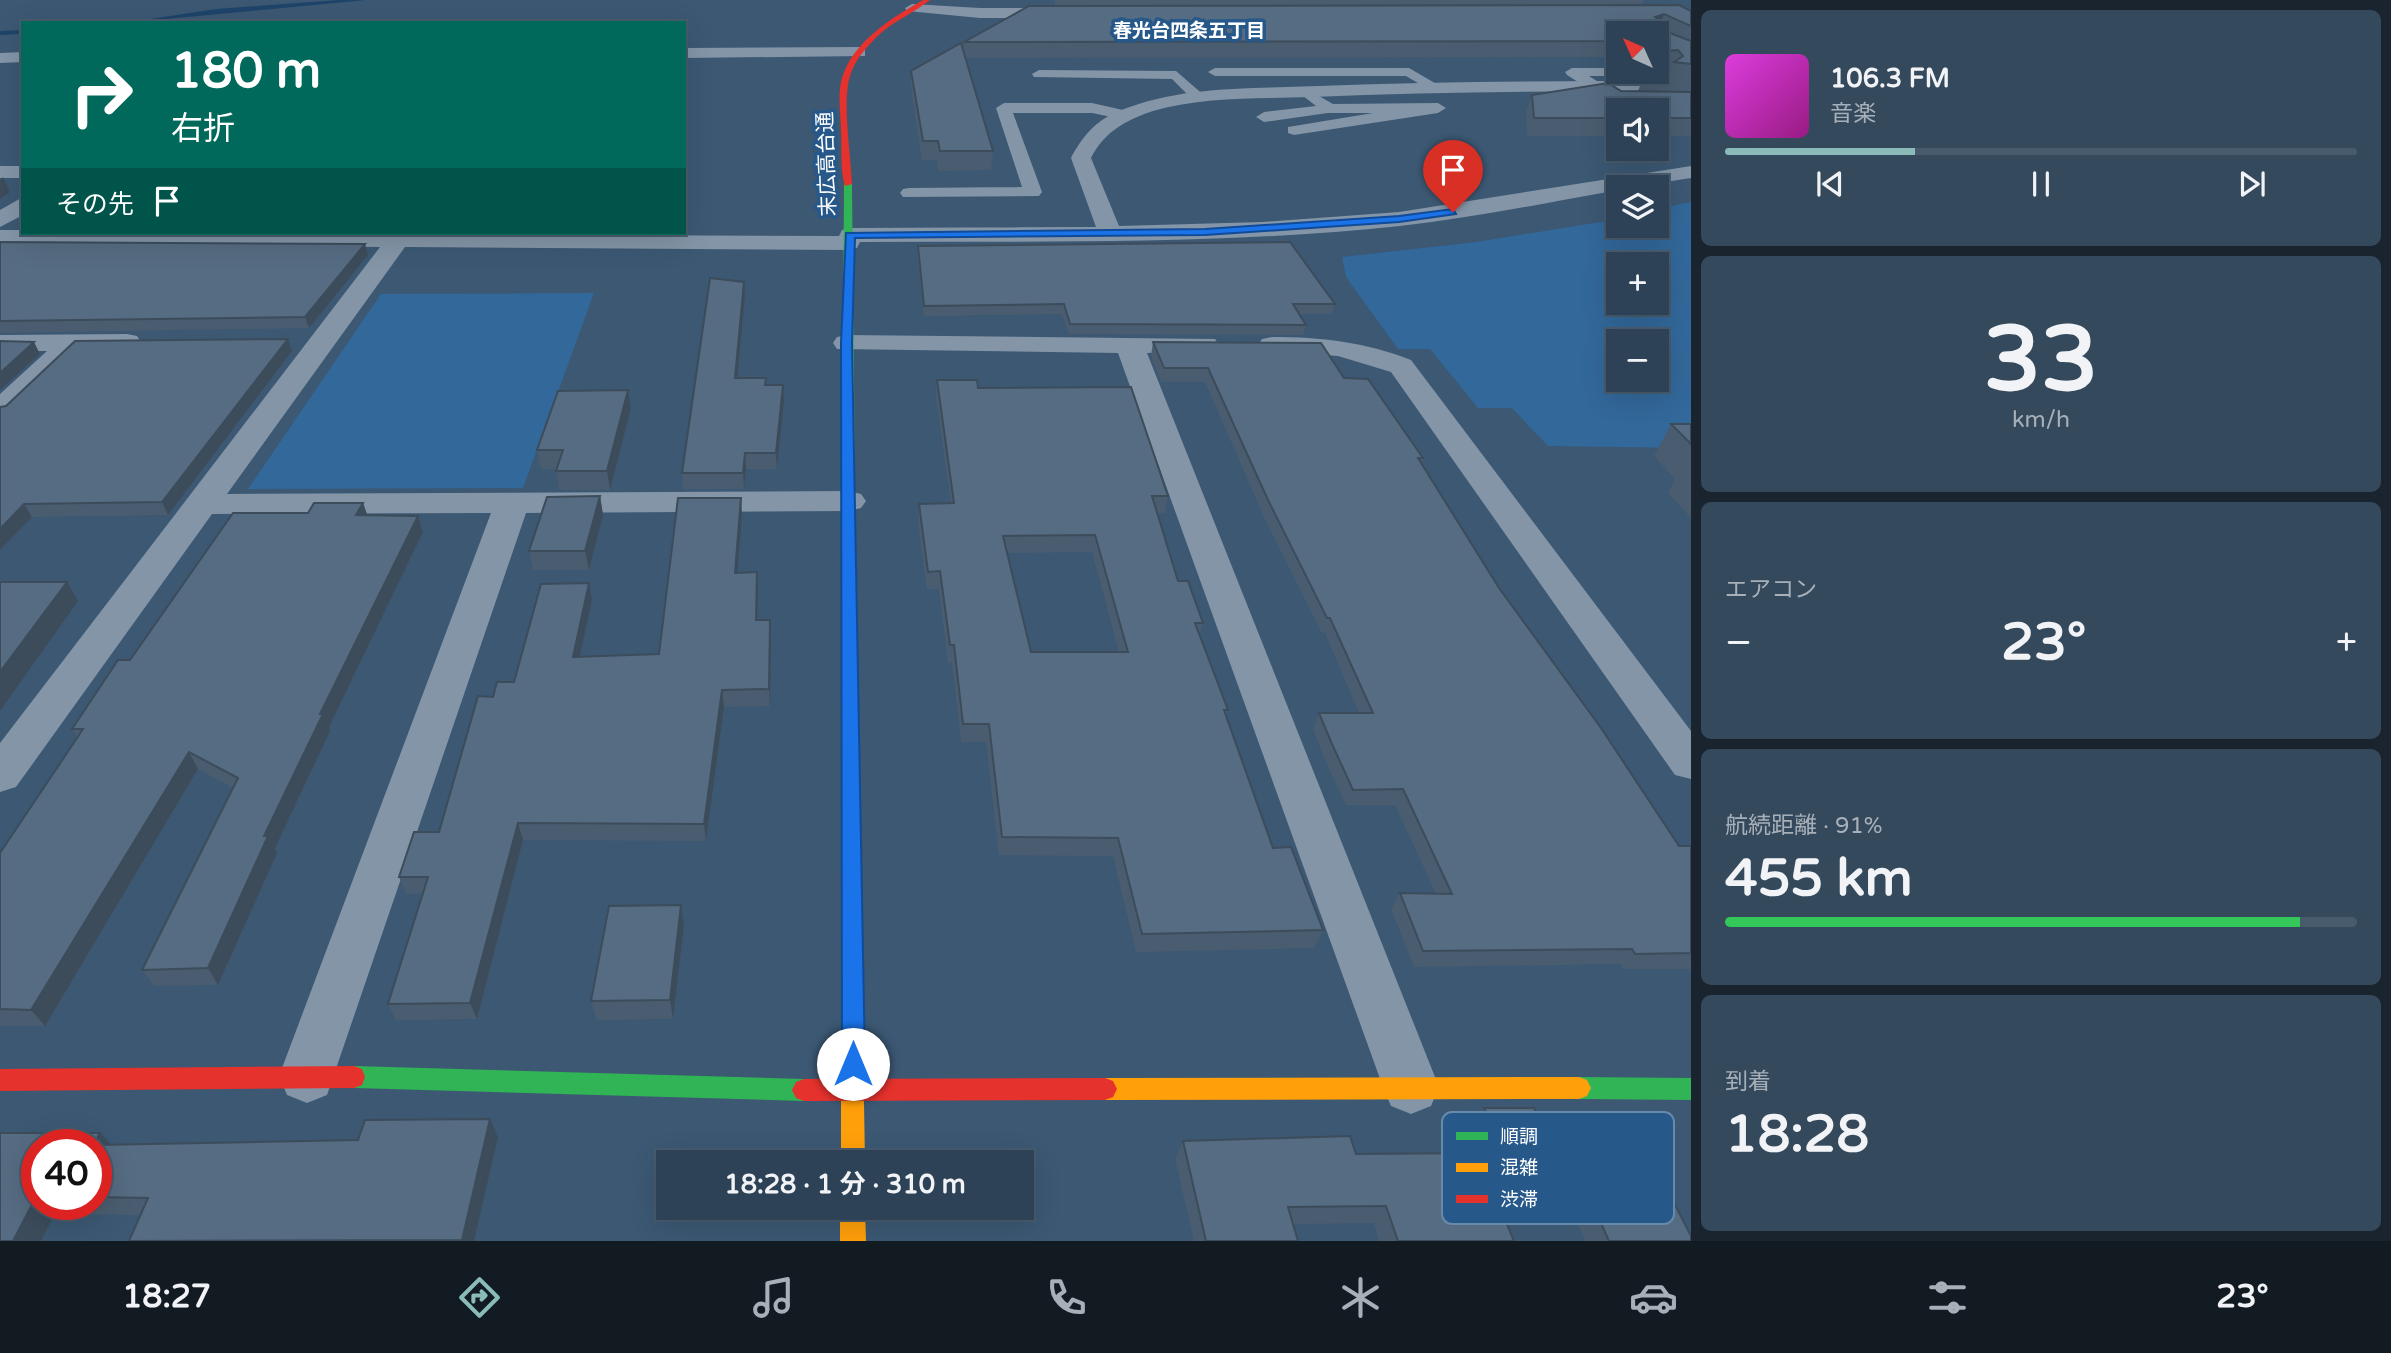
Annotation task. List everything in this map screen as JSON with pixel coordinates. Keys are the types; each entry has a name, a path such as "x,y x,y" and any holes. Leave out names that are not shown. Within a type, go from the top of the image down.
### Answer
{"street":[{"path":"920,4 980,13 1090,13"},
{"name":"末広高台通","path":"853,1150 847,343 849,239 845,78 859,52 884,26 920,4"},
{"path":"686,53 859,52"},
{"path":"0,58 21,57"},
{"path":"1110,232 1082,158 1090,139 1105,125 1126,115 1198,97 1433,86 1691,86"},
{"path":"0,172 21,172"},
{"path":"0,237 615,236 849,239 1205,232 1399,219 1533,200 1623,180 1691,172"},
{"path":"0,220 21,205"},
{"path":"0,775 203,504 310,339 401,236"},
{"path":"0,343 156,341"},
{"path":"0,410 73,342"},
{"path":"847,343 1337,346 1367,351 1401,366 1691,763"},
{"path":"1129,344 1411,1087"},
{"path":"203,504 849,500"},
{"path":"307,1076 512,503"},
{"path":"0,1080 307,1076 854,1091 1411,1087 1691,1089"},
{"path":"853,1220 853,1241"}],"lane":[{"path":"1215,72 1409,72 1433,86"},
{"path":"1606,72 1572,72 1619,102 1691,102"},
{"path":"1039,74 1176,75 1198,97"},
{"path":"1305,92 1330,109"},
{"path":"909,193 1033,192 1004,108 1093,108 1126,115"},
{"path":"1264,117 1330,109 1438,108 1294,130"}],"shaded area":[{"path":"1691,202 1691,448 1548,446 1512,408 1478,408 1430,349 1398,349 1346,277 1342,257 1476,242 1606,221 1606,238 1669,238 1669,207"},
{"path":"594,293 523,488 248,489 381,294"}],"building":[{"path":"1679,5 1691,11 1691,26 1664,14 1655,17 1661,21 1606,21 1606,41 964,42 1029,6"},
{"path":"1670,33 1691,41 1691,64 1674,62 1683,56 1678,50 1670,51"},
{"path":"961,43 993,151 940,151 938,141 923,141 911,71"},
{"path":"1606,83 1621,91 1691,92 1691,118 1669,118 1669,98 1606,98 1606,118 1534,118 1532,95"},
{"path":"0,242 365,244 305,317 0,321"},
{"path":"1290,242 1335,304 1293,304 1306,325 1070,324 1064,304 924,306 918,246"},
{"path":"710,278 744,282 735,378 766,378 765,385 783,385 776,453 745,453 743,473 682,473"},
{"path":"288,339 162,502 24,504 0,529 0,407 6,406 75,341"},
{"path":"0,341 34,342 0,373"},
{"path":"1153,342 1321,343 1344,378 1368,379 1423,458 1418,458 1499,588 1601,728 1679,846 1691,846 1691,953 1635,954 1632,949 1423,951 1400,893 1452,894 1403,789 1353,790 1319,713 1373,713 1330,618 1327,618 1268,500 1208,368 1164,368"},
{"path":"937,380 977,380 978,388 1131,387 1168,496 1152,496 1178,581 1188,581 1203,623 1195,623 1228,710 1224,710 1273,848 1291,847 1323,930 1142,934 1118,838 1002,837 989,724 963,724 954,645 950,645 940,571 928,572 919,504 954,503","holes":["1095,535 1128,652 1031,652 1003,536"]},
{"path":"628,390 607,471 556,471 563,450 537,450 558,391"},
{"path":"1671,424 1691,424 1691,444"},
{"path":"600,496 585,551 529,551 547,497"},
{"path":"678,498 741,498 735,573 757,572 756,620 770,620 769,689 722,690 704,824 518,823 470,1003 388,1004 428,877 399,877 414,832 439,832 478,696 493,697 497,682 514,682 541,584 589,583 573,657 659,654"},
{"path":"314,503 363,503 356,515 418,516 320,714 323,714 264,836 268,836 208,968 142,970 238,778 189,752 31,1010 0,1009 0,853 83,729 72,729 118,660 130,660 233,513 308,513"},
{"path":"0,582 67,582 0,672"},
{"path":"681,905 670,1000 591,1001 609,906"},
{"path":"1484,1108 1534,1108 1536,1112 1486,1112"},
{"path":"490,1119 462,1240 129,1241 148,1198 112,1197 112,1145 358,1140 365,1120"},
{"path":"0,1133 21,1133 21,1220 24,1220 13,1241 0,1241"},
{"path":"1350,1136 1356,1154 1442,1153 1442,1224 1507,1224 1514,1241 1398,1241 1386,1206 1288,1207 1298,1241 1206,1241 1183,1141"},
{"path":"1674,1203 1691,1236 1691,1241 1609,1241 1601,1224 1674,1224"}],"waterway":[{"path":"142,21 216,11 363,0"},
{"path":"0,33 21,32"}],"traffic: fast":[{"path":"848,184 849,680"},
{"path":"354,1077 804,1090"},
{"path":"1579,1088 1691,1089"}],"traffic: slow":[{"path":"849,680 853,1150"},
{"path":"1105,1089 1579,1088"},
{"path":"853,1220 853,1241"}],"traffic: jam":[{"path":"848,184 844,111 846,76 852,63 869,41 927,0"},
{"path":"0,1080 354,1077"},
{"path":"804,1090 1105,1089"}],"district":[{"name":"春光台四条五丁目","path":"1189,31"}],"route":[{"path":"853,1064 847,343 850,235 1205,232 1399,219 1453,212"}]}
